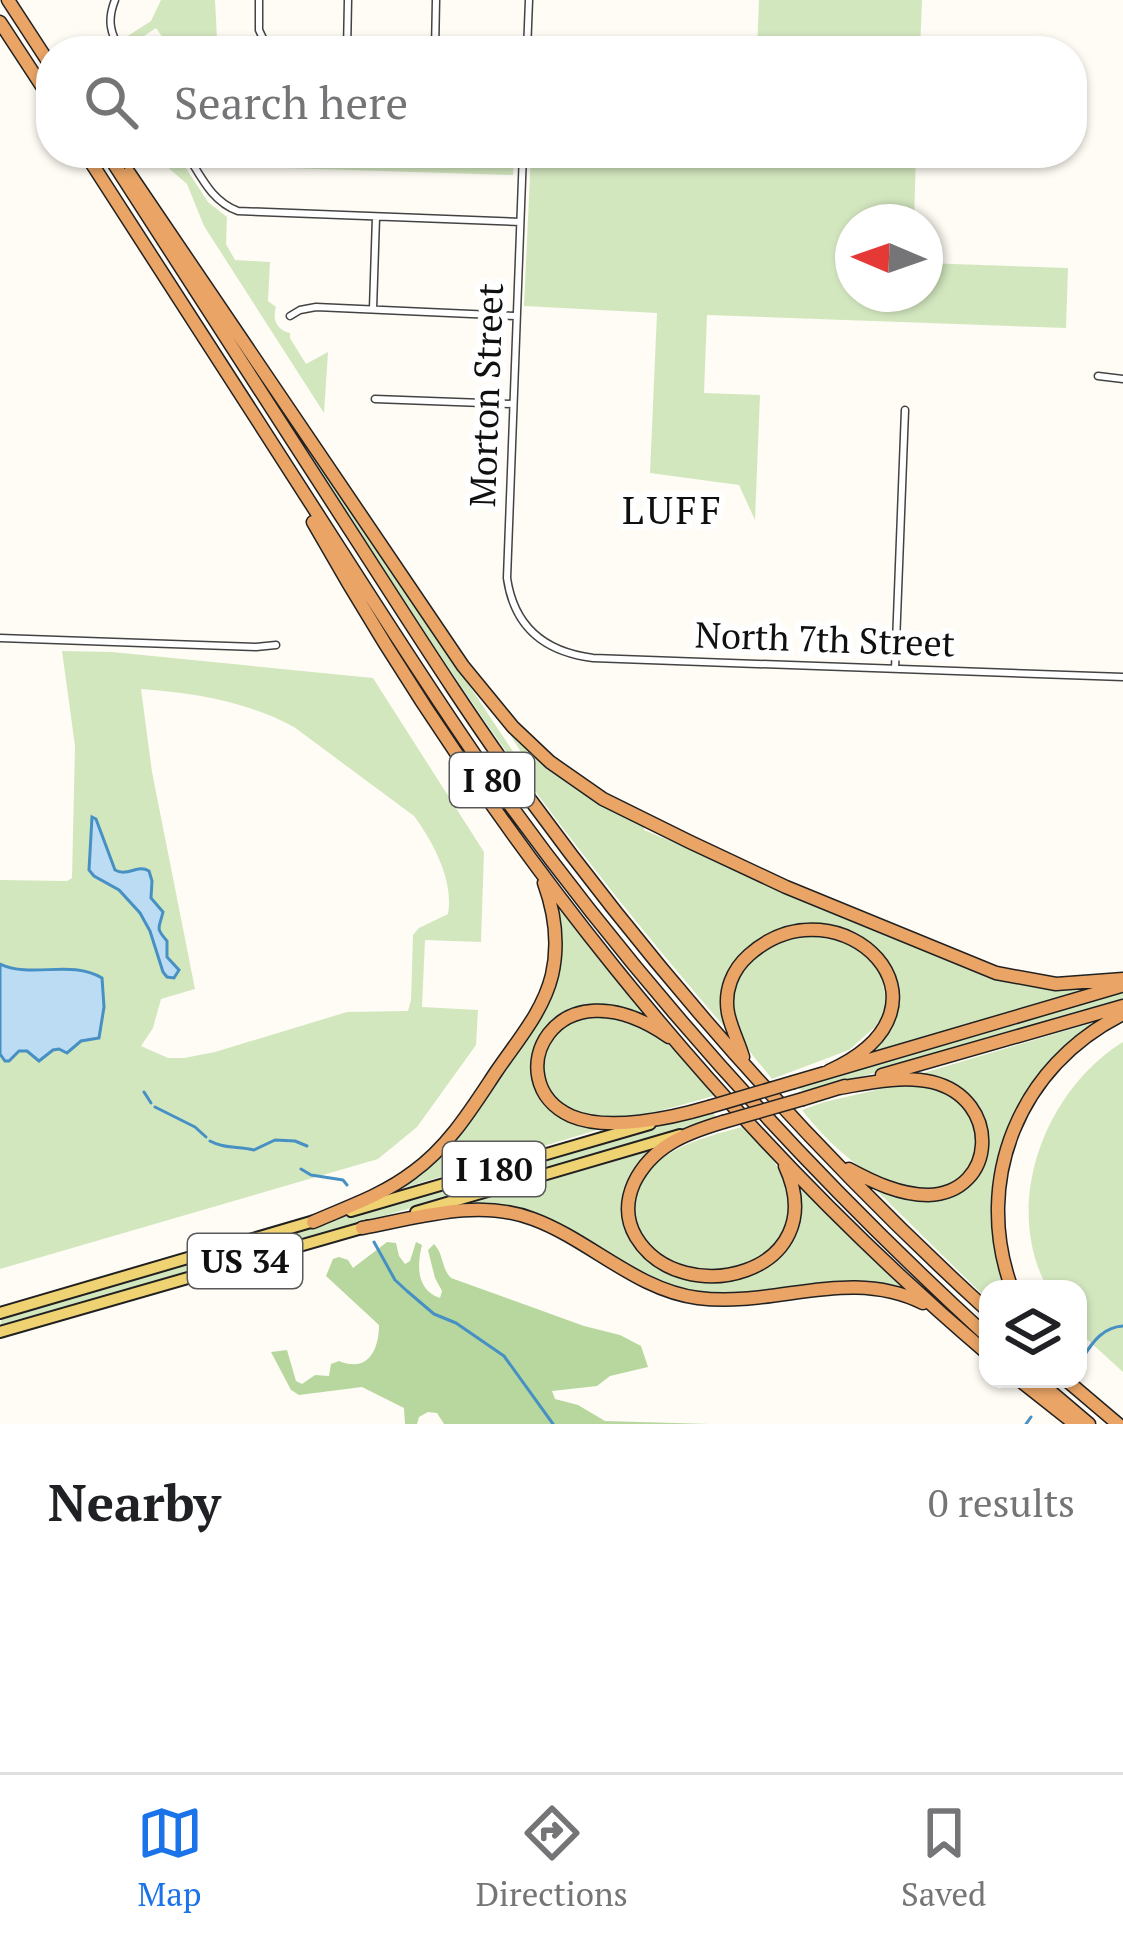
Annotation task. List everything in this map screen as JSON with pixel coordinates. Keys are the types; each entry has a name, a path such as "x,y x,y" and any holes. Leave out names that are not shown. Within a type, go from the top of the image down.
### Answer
{"highway":[{"path":"8,0 36,43"},
{"path":"0,22 36,77"},
{"name":"I 80","path":"95,168 453,723 532,835 695,1037 790,1143 979,1329"},
{"name":"I 80","path":"121,168 432,658 620,918 816,1142 979,1303"},
{"path":"123,168 158,212 463,666 513,727 550,762 603,799 689,842 976,966 1056,984 1123,982"},
{"path":"251,411 417,697 536,866 771,1145 852,1229 979,1346"},
{"path":"313,1222 383,1192 430,1159 457,1129 533,1019 552,974 556,944 550,901 536,866"},
{"path":"746,1064 728,1013 733,975 766,943 793,933 819,931 868,948 887,970 892,989 891,1008 881,1029 860,1053 829,1071"},
{"name":"I 180","path":"676,1116 1123,982"},
{"path":"676,1116 590,1122 571,1116 556,1106 542,1086 540,1051 550,1030 562,1019 595,1010 646,1023 689,1053"},
{"path":"1009,1280 997,1214 1000,1173 1010,1136 1026,1101 1047,1072 1084,1036 1123,1010"},
{"name":"I 180","path":"694,1130 1123,1010"},
{"path":"816,1142 864,1178 909,1193 950,1190 978,1161 980,1124 968,1102 953,1090 907,1080 839,1088"},
{"path":"694,1130 653,1156 633,1186 628,1204 633,1232 644,1248 689,1273 736,1273 759,1264 785,1242 794,1225 795,1196 771,1145"},
{"path":"362,1228 450,1212 504,1211 550,1226 652,1284 681,1294 723,1299 866,1287 913,1298 950,1322"},
{"path":"1030,1388 1076,1424"},
{"path":"1047,1388 1089,1424"},
{"path":"1077,1388 1121,1422"},
{"path":"1086,1388 1121,1422"}],"main road":[{"name":"I 180","path":"313,1222 676,1116"},
{"name":"I 180","path":"362,1228 694,1130"},
{"name":"US 34","path":"0,1313 313,1222"},
{"name":"US 34","path":"0,1332 362,1228"}],"street":[{"path":"113,36 115,0"},
{"path":"259,0 261,36"},
{"path":"347,36 348,0"},
{"path":"435,36 436,0"},
{"path":"528,36 529,0"},
{"path":"195,168 224,205 243,212 520,222"},
{"name":"Morton Street","path":"522,168 507,578 514,608 532,632"},
{"path":"373,309 376,217"},
{"path":"290,316 316,307 516,316"},
{"path":"1097,376 1123,379"},
{"path":"375,399 512,404"},
{"path":"895,669 904,410"},
{"name":"North 7th Street","path":"532,632 561,652 592,658 1123,677"},
{"path":"0,638 276,645"}],"green space":[{"path":"161,0 215,0 217,36 162,36 156,28 144,36 128,36 151,21"},
{"path":"759,0 922,0 921,36 758,36"},
{"path":"168,168 186,168 208,202 227,217 226,244 235,260 270,262 268,301 276,307 277,324 290,333 306,364 328,352 324,413 204,226 187,184"},
{"path":"284,168 513,168 513,175"},
{"path":"530,168 916,168 915,204 835,204 835,312 943,312 943,264 1068,268 1066,328 707,315 704,393 760,395 755,520 739,485 650,473 657,313 524,306"},
{"path":"256,364 516,756 521,752 512,731 644,825 644,830 978,970 1089,988 856,1057 895,998 868,944 785,930 747,949 732,969 723,1003 727,1030 510,757 380,563"},
{"path":"62,651 373,678 484,852 481,942 425,940 422,1007 478,1010 476,1045 417,1127 378,1159 0,1269 0,880 72,878 75,746","holes":["141,689 200,696 276,718 414,816 441,863 449,902 448,914 413,935 408,1011 347,1012 184,1058 168,1058 141,1046 153,1028 161,999 195,989 152,772"]},
{"path":"553,897 655,1024 613,1009 584,1006 558,1016 547,1028 535,1076 573,1121 597,1130 390,1192 433,1159 549,987"},
{"path":"810,936 845,942 862,952 881,973 886,1001 883,1015 849,1050 772,1079 746,1045 734,1019 735,983 755,957"},
{"path":"1123,990 1123,1001 805,1093 797,1087"},
{"path":"576,1016 616,1016 646,1028 717,1095 620,1118 572,1112 554,1099 541,1067 549,1042"},
{"path":"1108,1018 1061,1052 998,1169 1008,1280 979,1280 979,1291 872,1186 935,1198 979,1164 980,1113 920,1074"},
{"path":"1123,1042 1123,1372 1087,1339 1087,1280 1044,1280 1029,1222 1039,1152 1053,1119 1095,1063"},
{"path":"898,1085 940,1089 957,1100 973,1123 976,1150 972,1163 952,1184 932,1191 889,1184 848,1158 802,1110"},
{"path":"713,1111 721,1118 0,1327 2,1316"},
{"path":"746,1126 778,1167 789,1196 786,1230 769,1253 741,1266 709,1270 677,1265 651,1250 635,1228 635,1197 642,1181 680,1148"},
{"path":"663,1147 624,1195 622,1211 626,1228 657,1264 697,1279 779,1255 798,1193 795,1179 918,1299 891,1291 723,1297 663,1287 551,1224 462,1206"},
{"path":"387,1242 396,1243 405,1264 416,1242 422,1245 422,1283 440,1298 442,1291 428,1250 434,1244 451,1278 641,1346 648,1367 610,1376 597,1386 552,1391 555,1399 578,1405 605,1421 709,1424 444,1424 437,1413 428,1412 417,1424 405,1424 404,1408 362,1387 299,1395 291,1390 271,1352 287,1350 296,1381 302,1384 315,1375 329,1376 331,1364 357,1364 370,1357 379,1325 326,1276 333,1259 348,1260 353,1268"}],"water":[{"path":"92,817 115,870 149,871 151,898 163,912 159,928 167,941 167,957 179,970 174,978 163,972 140,913 119,890 89,870"},
{"path":"0,964 25,970 77,970 102,978 99,1038 81,1041 67,1053 53,1050 39,1061 19,1051 5,1061 0,1054"}],"waterway":[{"path":"144,1092 151,1103"},
{"path":"155,1107 206,1137"},
{"path":"210,1141 254,1150 275,1140 307,1146"},
{"path":"301,1169 347,1185"},
{"path":"374,1242 395,1280 407,1291 434,1314 456,1323 504,1356 553,1424"},
{"path":"1087,1351 1100,1336 1123,1326"},
{"path":"1026,1424 1031,1417"}],"district":[{"name":"LUFF","path":"673,510"}]}
